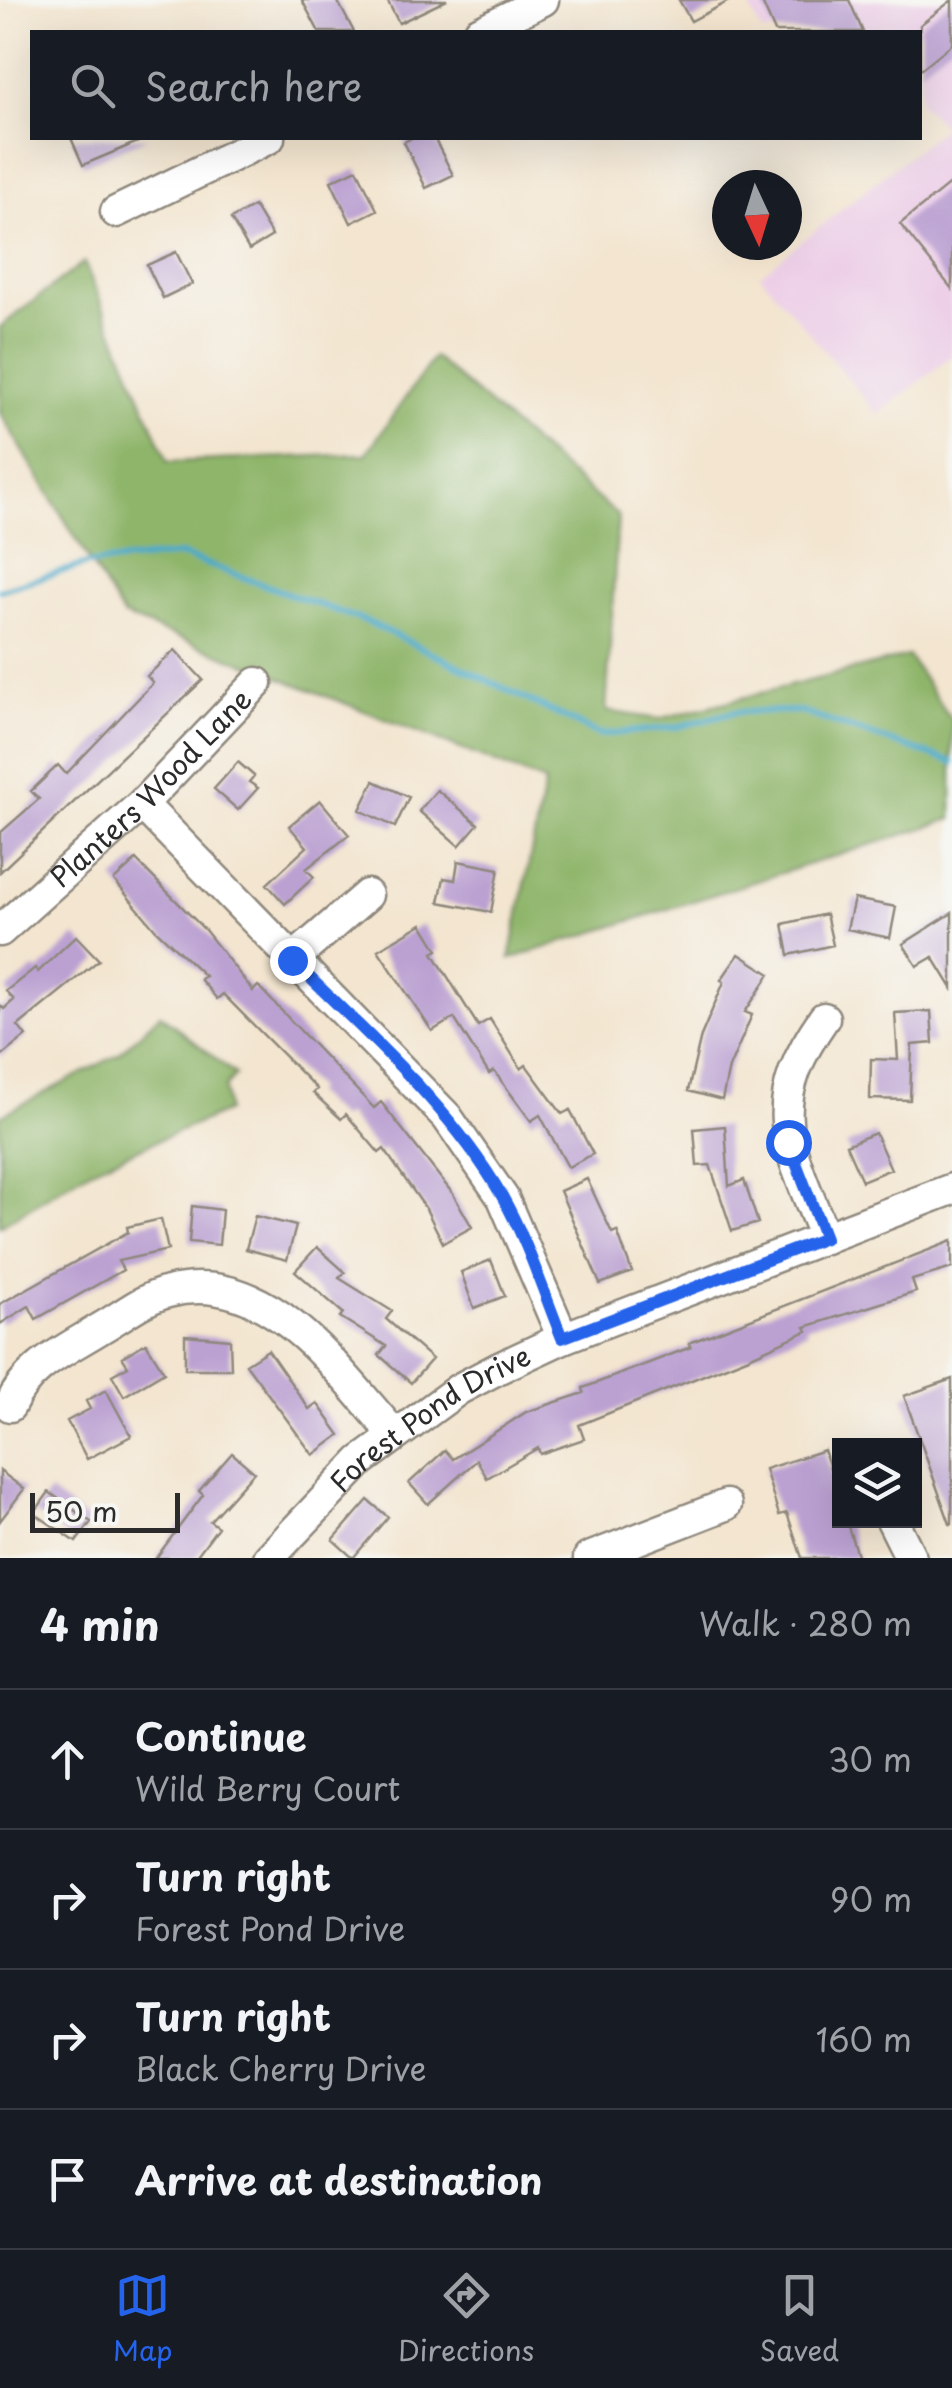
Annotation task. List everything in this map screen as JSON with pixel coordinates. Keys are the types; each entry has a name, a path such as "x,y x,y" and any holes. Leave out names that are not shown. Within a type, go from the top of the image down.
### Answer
{"street":[{"path":"483,30 543,0"},
{"path":"116,212 265,140"},
{"name":"Planters Wood Lane","path":"0,932 142,804 257,683"},
{"path":"142,804 407,1074 476,1156 504,1198 562,1338"},
{"path":"292,960 367,895"},
{"path":"824,1018 791,1074 785,1122 796,1166 825,1238"},
{"name":"Forest Pond Drive","path":"269,1558 332,1488 394,1434 459,1389 562,1338 952,1188"},
{"path":"10,1406 16,1391 41,1364 150,1299 184,1288 216,1288 255,1301 291,1324 394,1434"},
{"path":"589,1558 726,1505"},
{"path":"896,1528 912,1558"}],"shaded area":[{"path":"746,0 952,0 952,356 878,414 760,275 779,260 802,260 802,241 944,127 922,105 922,30 761,30"}],"green space":[{"path":"84,262 168,462 366,454 434,357 618,516 606,711 659,719 908,656 952,721 952,819 510,959 545,782 123,616 0,413 0,327"},
{"path":"160,1014 236,1075 225,1087 227,1111 91,1169 0,1226 0,1116 119,1054"}],"building":[{"path":"302,0 337,0 353,30 318,30"},
{"path":"387,0 447,0 399,23"},
{"path":"679,0 731,0 691,21"},
{"path":"761,0 849,0 862,30 774,30"},
{"path":"952,0 952,44 922,68 922,30 920,25"},
{"path":"72,140 142,140 83,165"},
{"path":"435,140 453,175 426,188 404,142"},
{"path":"357,169 377,210 351,223 331,181"},
{"path":"952,182 952,289 900,224"},
{"path":"254,206 272,236 249,250 231,219"},
{"path":"176,252 192,284 163,298 147,265"},
{"path":"175,650 203,680 0,872 0,833 39,799 31,791 58,765 66,774 153,683 147,676"},
{"path":"238,762 254,776 249,782 258,788 238,810 214,789"},
{"path":"374,781 409,797 395,827 360,810"},
{"path":"437,790 478,824 459,846 419,811"},
{"path":"320,800 349,835 306,869 314,877 285,904 267,884 307,847 289,826"},
{"path":"136,860 205,930 253,991 258,986 374,1108 381,1102 453,1194 472,1227 443,1243 426,1209 384,1149 379,1153 346,1114 341,1119 313,1093 317,1089 223,994 217,999 200,979 205,976 155,929 114,880"},
{"path":"458,861 499,869 491,912 439,902 444,878 455,880"},
{"path":"854,899 896,907 890,938 847,929"},
{"path":"952,913 952,988 933,957 917,966 903,944"},
{"path":"826,914 833,945 789,955 783,924"},
{"path":"422,924 438,950 433,953 478,1026 490,1019 521,1069 526,1065 562,1114 570,1110 593,1154 568,1167 540,1115 531,1121 494,1071 489,1074 454,1018 432,1031 378,950"},
{"path":"76,936 99,960 18,1026 26,1036 0,1057 0,1005 4,1009 14,1000 6,991 35,968 38,972"},
{"path":"739,954 770,974 745,1012 752,1015 729,1068 722,1100 688,1091 701,1036 724,982 721,980"},
{"path":"931,1011 933,1043 912,1045 910,1100 870,1099 871,1059 898,1060 895,1013"},
{"path":"725,1126 729,1186 744,1180 758,1223 732,1231 710,1165 697,1166 694,1129"},
{"path":"875,1133 891,1169 862,1181 846,1145"},
{"path":"587,1179 612,1233 617,1231 632,1272 600,1284 560,1191"},
{"path":"192,1206 222,1210 219,1245 189,1242"},
{"path":"255,1216 296,1226 287,1260 246,1249"},
{"path":"161,1219 168,1250 118,1261 123,1270 36,1319 29,1306 0,1324 0,1304 128,1232 127,1227"},
{"path":"952,1241 952,1268 912,1280 916,1292 805,1327 807,1331 749,1357 579,1425 584,1439 540,1454 538,1448 487,1478 477,1460 428,1504 409,1483 445,1450 453,1459 526,1412 584,1393 583,1388 691,1347 689,1343"},
{"path":"317,1247 345,1272 339,1278 392,1311 386,1319 432,1359 411,1383 379,1355 386,1346 340,1317 343,1313 295,1271"},
{"path":"491,1260 505,1296 474,1308 461,1272"},
{"path":"185,1335 230,1339 231,1369 185,1369"},
{"path":"146,1343 164,1372 124,1396 112,1375 128,1366 122,1357"},
{"path":"268,1350 309,1409 317,1403 340,1435 313,1455 246,1364"},
{"path":"952,1379 952,1524 922,1438 904,1396"},
{"path":"106,1390 131,1436 87,1459 67,1421 90,1409 86,1401"},
{"path":"824,1450 832,1474 832,1528 849,1528 858,1558 802,1558 787,1513 779,1515 765,1469"},
{"path":"232,1453 254,1472 210,1521 218,1527 195,1558 156,1558 203,1495 199,1491"},
{"path":"0,1471 24,1489 0,1521"},
{"path":"49,1492 91,1522 76,1542 34,1513"},
{"path":"368,1500 388,1517 353,1558 333,1540"}],"waterway":[{"path":"0,590 87,564 181,555 370,623 600,735 677,727 735,712 798,711 952,762"}],"route":[{"path":"292,960 407,1074 476,1156 504,1198 562,1338 825,1238 788,1142"}]}
